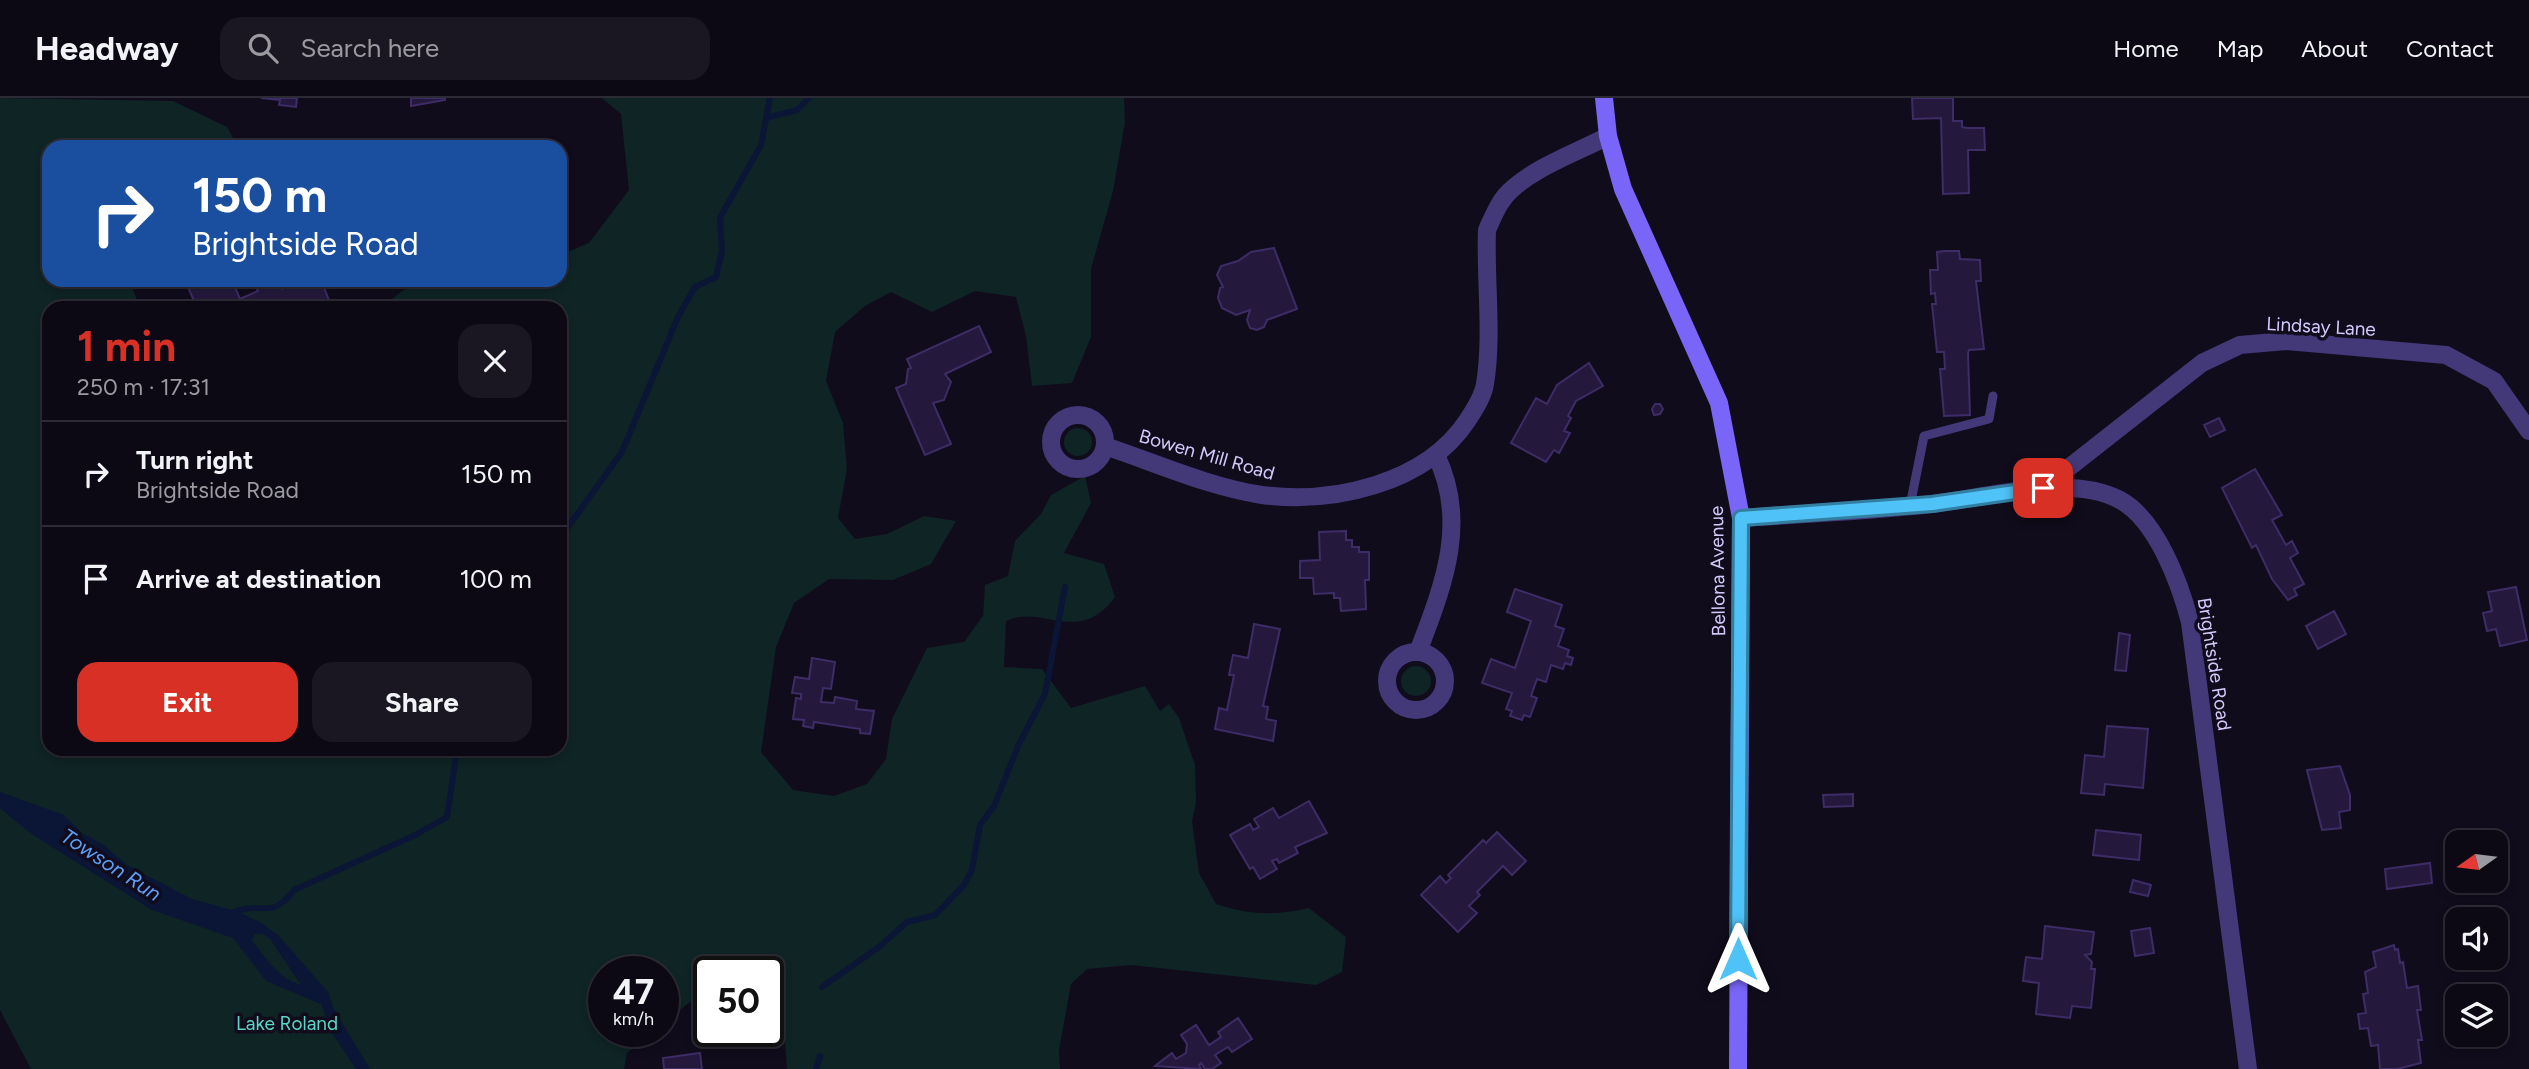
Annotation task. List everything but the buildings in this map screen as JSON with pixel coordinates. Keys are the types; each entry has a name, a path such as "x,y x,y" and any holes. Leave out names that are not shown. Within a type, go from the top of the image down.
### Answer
{"main road":[{"name":"Bellona Avenue","path":"1604,98 1608,136 1623,189 1719,403 1741,518 1738,1069"}],"street":[{"name":"Bowen Mill Road","path":"1105,446 1249,491 1299,497 1343,493 1422,466 1461,430 1485,386 1487,230 1496,211 1509,192 1527,179 1608,136"},
{"name":"Lindsay Lane","path":"2043,488 2202,363 2241,345 2286,341 2446,355 2494,381 2529,431"},
{"path":"1418,652 1441,582 1452,534 1451,496 1436,455"},
{"name":"Brightside Road","path":"1741,518 1910,506 2043,488 2103,492 2123,501 2147,525 2182,590 2197,667 2248,1069"}],"lane":[{"path":"1910,506 1924,436 1989,419 1993,396"}],"green space":[{"name":"Lake Roland","path":"0,98 173,101 227,127 234,140 42,140 42,287 132,287 137,301 42,301 42,756 567,756 567,301 390,301 407,287 567,287 567,252 589,243 629,190 621,114 602,98 1124,98 1125,122 1113,191 1091,269 1091,337 1072,383 1032,386 1026,336 1016,297 975,291 932,312 891,292 865,306 835,332 826,381 843,423 847,469 838,518 855,539 887,534 924,516 956,521 931,564 893,580 829,579 794,603 776,647 761,752 793,790 834,796 867,784 886,759 892,719 927,648 964,642 983,616 985,585 1008,576 1015,541 1041,514 1051,495 1085,476 1091,503 1064,553 1104,564 1115,597 1101,612 1088,619 1074,622 1020,617 1006,621 1004,667 1042,669 1071,708 1145,686 1160,711 1169,704 1179,718 1195,765 1196,803 1192,821 1199,873 1216,904 1262,913 1309,908 1346,937 1342,972 1316,985 1131,965 1087,969 1071,984 1059,1050 1060,1069 787,1069 784,1041 784,956 693,956 693,1001 679,1011 679,956 588,956 588,1047 634,1047 627,1053 624,1069 31,1069 0,1010"},
{"path":"1078,428 1088,432 1092,442 1088,452 1078,456 1068,452 1064,442 1068,432"},
{"path":"1416,666 1427,670 1431,681 1427,692 1416,696 1405,692 1401,681 1405,670"}],"water":[{"name":"Towson Run","path":"0,792 64,815 82,833 104,845 127,865 192,899 236,911 260,922 279,936 328,992 334,1009 370,1069 356,1069 332,1033 321,1004 266,981 233,938 152,910 30,833 0,808","holes":["254,934 263,934 270,939 301,985 285,978 252,941"]}],"waterway":[{"path":"567,528 622,452 678,317 695,287 716,277 722,251 720,218 761,145 770,98"},
{"path":"766,118 797,110 809,98"},
{"path":"822,987 879,947 907,922 935,915 964,885 972,870 980,825 994,806 1019,744 1045,694 1065,587"},
{"path":"230,914 250,908 271,908 278,905 294,890 413,836 447,817 456,756"},
{"path":"816,1069 820,1056"}],"route":[{"path":"1738,959 1741,518 1932,504 2043,488"}]}
